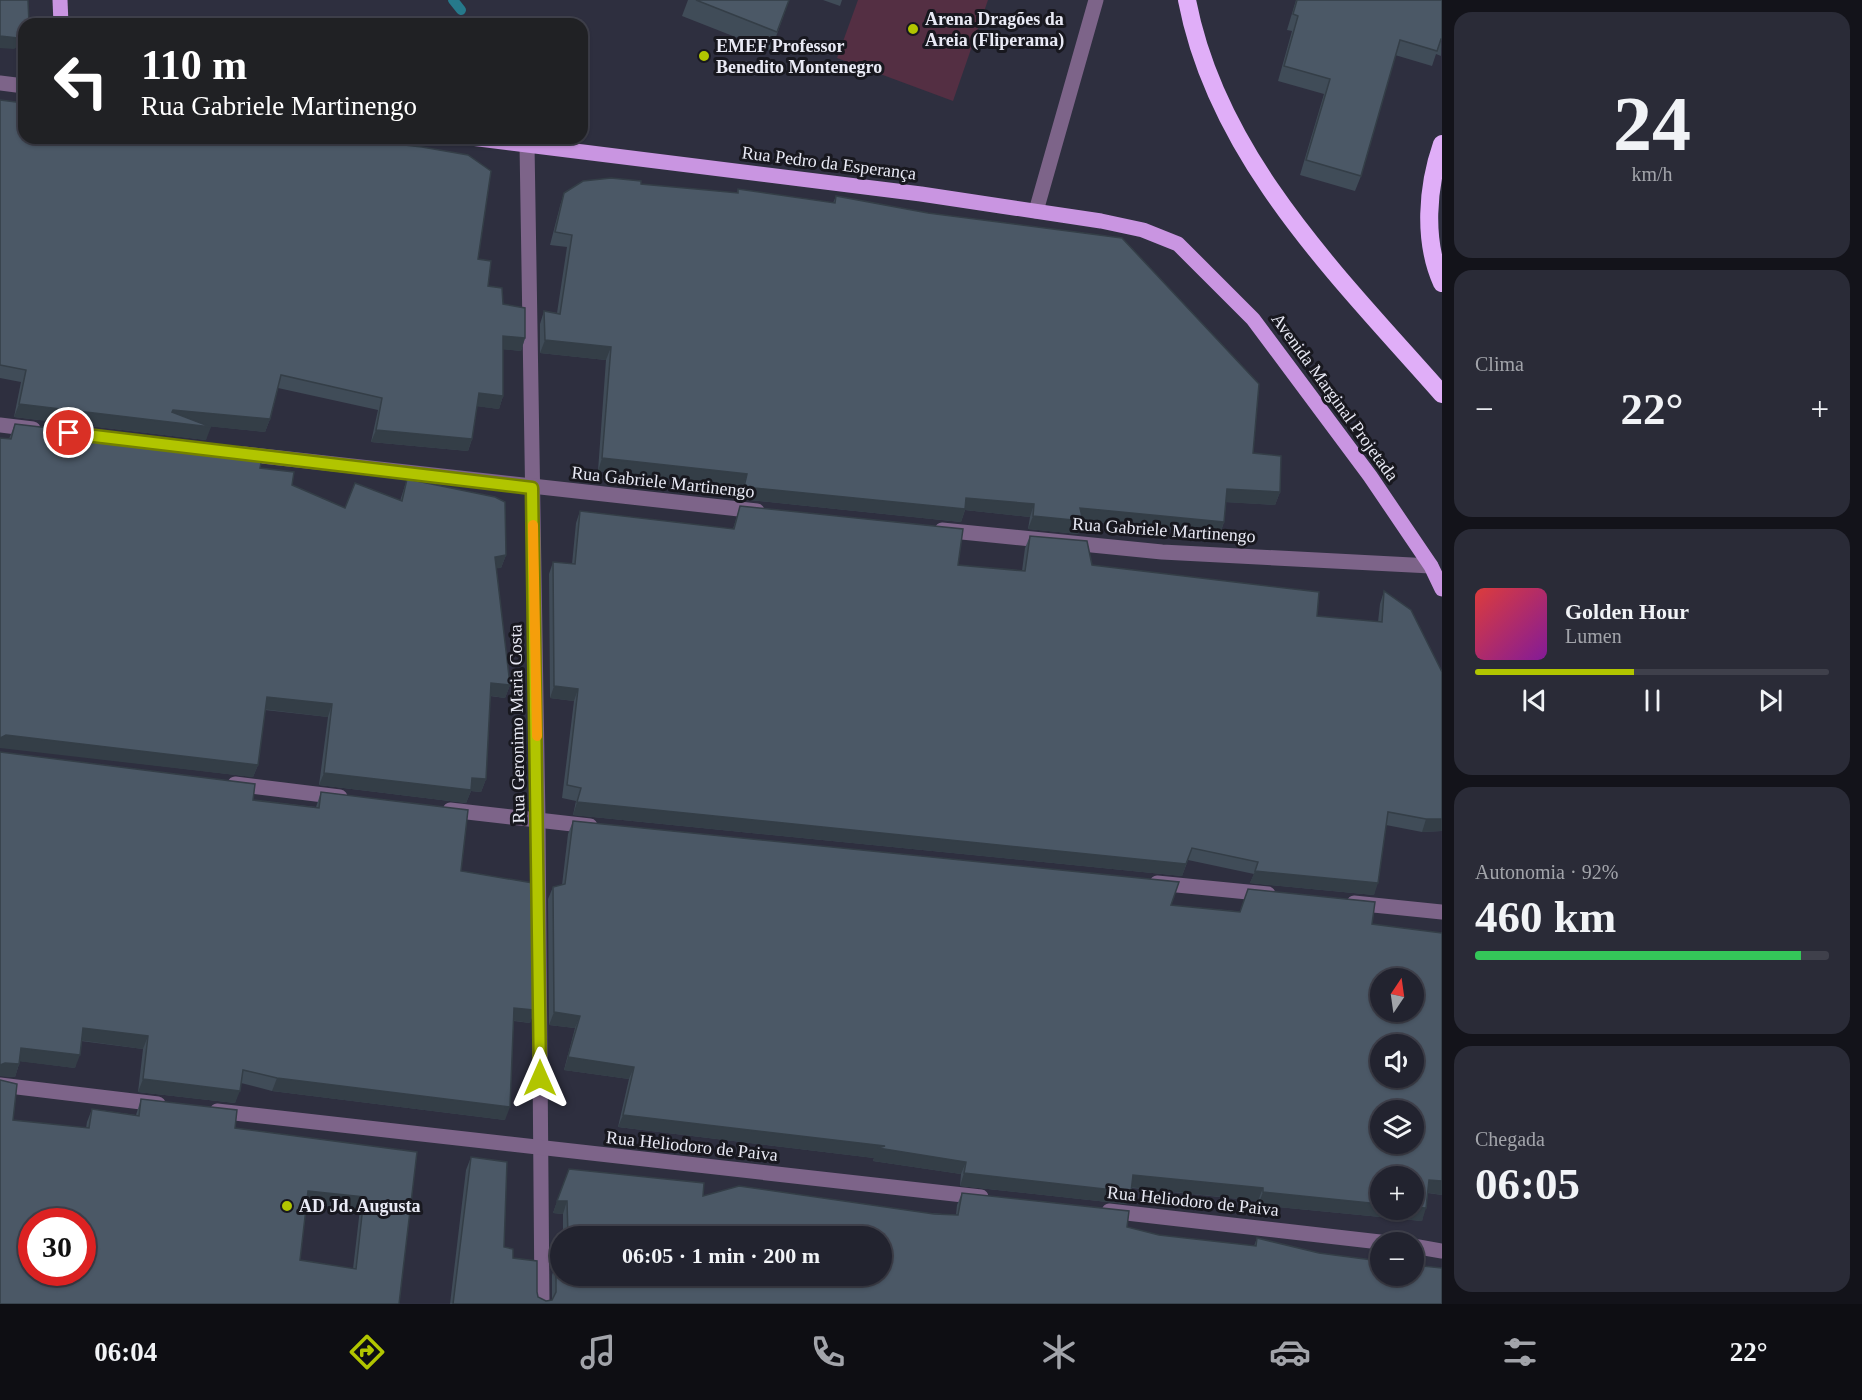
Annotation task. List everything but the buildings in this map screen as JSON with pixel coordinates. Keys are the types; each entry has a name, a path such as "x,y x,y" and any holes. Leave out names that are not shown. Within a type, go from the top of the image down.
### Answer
{"highway":[{"path":"1187,0 1198,53 1226,117 1275,197 1354,294 1442,394"},
{"path":"1442,144 1428,209 1435,268 1442,283"}],"main road":[{"path":"60,0 61,18"},
{"name":"Rua Pedro da Esperança","path":"527,144 921,194 1036,211 1143,230 1178,244"},
{"name":"Avenida Marginal Projetada","path":"1178,244 1254,319 1370,476 1431,566 1442,589"}],"street":[{"path":"1036,211 1096,0"},
{"path":"0,83 18,85"},
{"name":"Rua Geronimo Maria Costa","path":"527,144 538,821 542,1304"},
{"path":"0,425 47,431"},
{"name":"Rua Gabriele Martinengo","path":"225,452 532,488 770,512"},
{"name":"Rua Gabriele Martinengo","path":"924,528 1162,552 1431,566"},
{"path":"223,783 352,798"},
{"path":"433,808 610,828"},
{"path":"1145,882 1287,896"},
{"path":"1335,901 1442,912"},
{"path":"0,1085 176,1106"},
{"name":"Rua Heliodoro de Paiva","path":"199,1108 540,1149 998,1199"},
{"name":"Rua Heliodoro de Paiva","path":"1092,1209 1370,1241"},
{"path":"1424,1248 1442,1251"}],"shaded area":[{"name":"Arena Dragões da Areia (Fliperama)","path":"858,0 988,0 953,101 837,58"}],"waterway":[{"path":"453,0 461,10"}],"slow traffic":[{"path":"533,525 537,736"}],"place":[{"name":"Arena Dragões da Areia (Fliperama)","path":"913,29"},
{"name":"EMEF Professor Benedito Montenegro","path":"704,56"},
{"name":"AD Jd. Augusta","path":"287,1206"}],"route":[{"path":"69,433 532,488 540,1078"}]}
